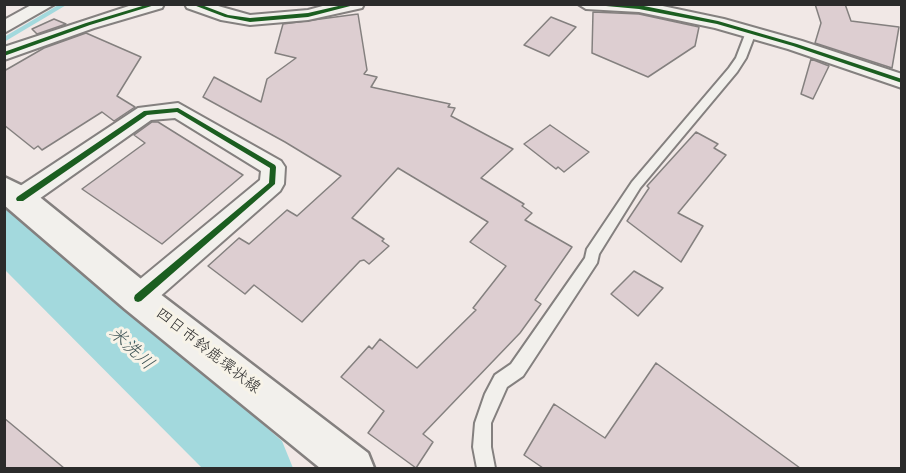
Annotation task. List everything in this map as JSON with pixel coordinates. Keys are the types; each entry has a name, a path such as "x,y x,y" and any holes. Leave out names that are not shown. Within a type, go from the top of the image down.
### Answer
{"main road":[{"name":"四日市鈴鹿環状線","path":"12,194 138,298 353,468"}],"street":[{"path":"4,28 47,4"},
{"path":"6,48 156,4"},
{"path":"193,4 227,16 250,20 308,15 356,4"},
{"path":"586,4 628,5 718,23 902,81"},
{"path":"12,194 146,113 178,110 273,167 272,184 138,298"}],"lane":[{"path":"486,468 482,447 483,423 501,381 517,370 592,259 592,252 636,185 733,70 741,58 751,32"}],"building":[{"path":"815,4 845,4 851,21 899,27 892,68 815,43 821,23"},
{"path":"593,12 639,14 699,27 695,46 648,77 592,53"},
{"path":"358,14 367,70 364,74 377,77 371,87 450,104 448,107 455,108 451,116 513,149 481,178 524,204 522,206 532,213 525,220 572,247 535,300 541,304 520,333 423,434 433,442 416,468 368,433 384,411 341,377 369,346 372,349 380,339 417,368 476,310 473,308 506,266 470,242 488,222 398,168 352,218 384,239 382,241 389,246 369,264 364,260 360,261 302,322 254,285 245,294 208,266 239,238 249,244 287,210 297,216 341,176 203,97 214,77 261,102 267,79 296,58 275,53 283,24"},
{"path":"551,17 576,27 549,56 524,45"},
{"path":"54,19 66,24 37,34 32,29"},
{"path":"86,33 141,57 117,96 135,107 114,121 102,112 42,150 38,146 34,149 4,125 4,71 44,48"},
{"path":"811,59 829,66 813,99 801,94"},
{"path":"152,122 158,122 243,175 162,244 82,189 145,143 134,135"},
{"path":"550,125 589,152 564,172 558,167 556,169 524,144"},
{"path":"696,132 718,144 714,148 726,155 678,213 703,226 681,262 627,221 649,188 647,186"},
{"path":"634,271 663,288 638,316 611,294"},
{"path":"656,363 800,468 543,468 524,455 554,404 605,438"},
{"path":"4,418 64,468 4,468"}],"waterway":[{"path":"4,40 65,4"},
{"name":"米洗川","path":"4,231 255,468"}],"cycle path":[{"path":"4,54 88,24 156,4"},
{"path":"193,4 227,16 250,20 308,15 356,4"},
{"path":"586,4 639,7 718,23 795,45 902,81"},
{"path":"20,199 146,113 178,110 273,167 272,184 138,298"}]}
